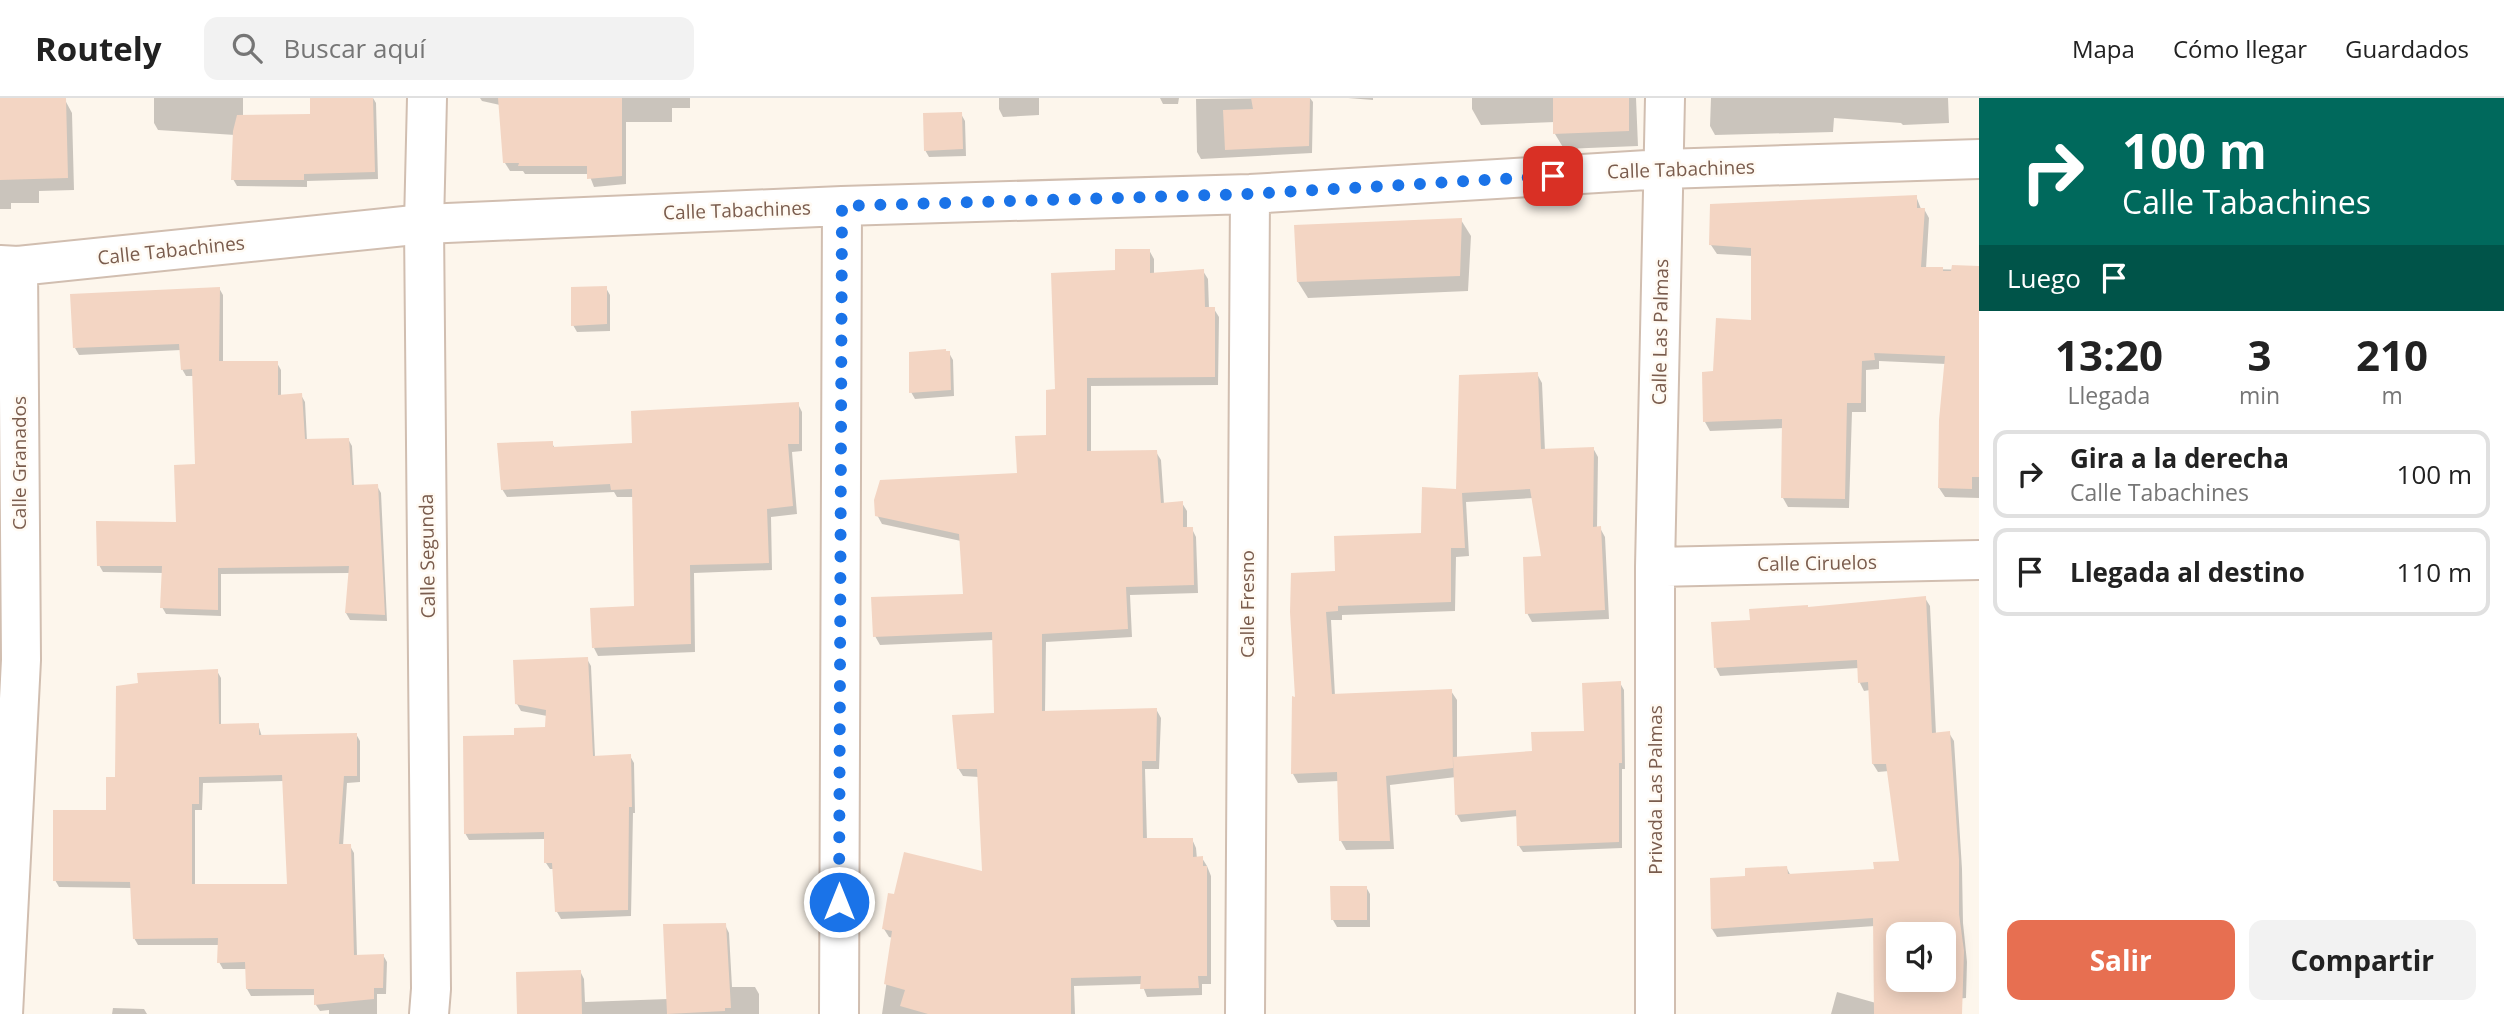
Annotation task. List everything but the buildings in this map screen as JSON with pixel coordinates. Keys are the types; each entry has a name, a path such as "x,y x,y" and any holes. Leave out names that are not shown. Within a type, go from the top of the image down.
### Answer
{"street":[{"name":"Calle Segunda","path":"427,98 424,224 431,989 429,1014"},
{"name":"Calle Las Palmas","path":"1655,567 1665,98"},
{"name":"Calle Tabachines","path":"9,265 424,224 842,206 1250,194 1664,169 1979,159"},
{"name":"Calle Fresno","path":"1245,1014 1250,194"},
{"path":"839,1014 842,206"},
{"name":"Calle Granados","path":"3,1014 10,660 9,265"},
{"name":"Calle Ciruelos","path":"1655,567 1979,560"},
{"name":"Privada Las Palmas","path":"1655,567 1655,1014"}],"route":[{"path":"839,902 842,206 1250,194 1553,176"}]}
